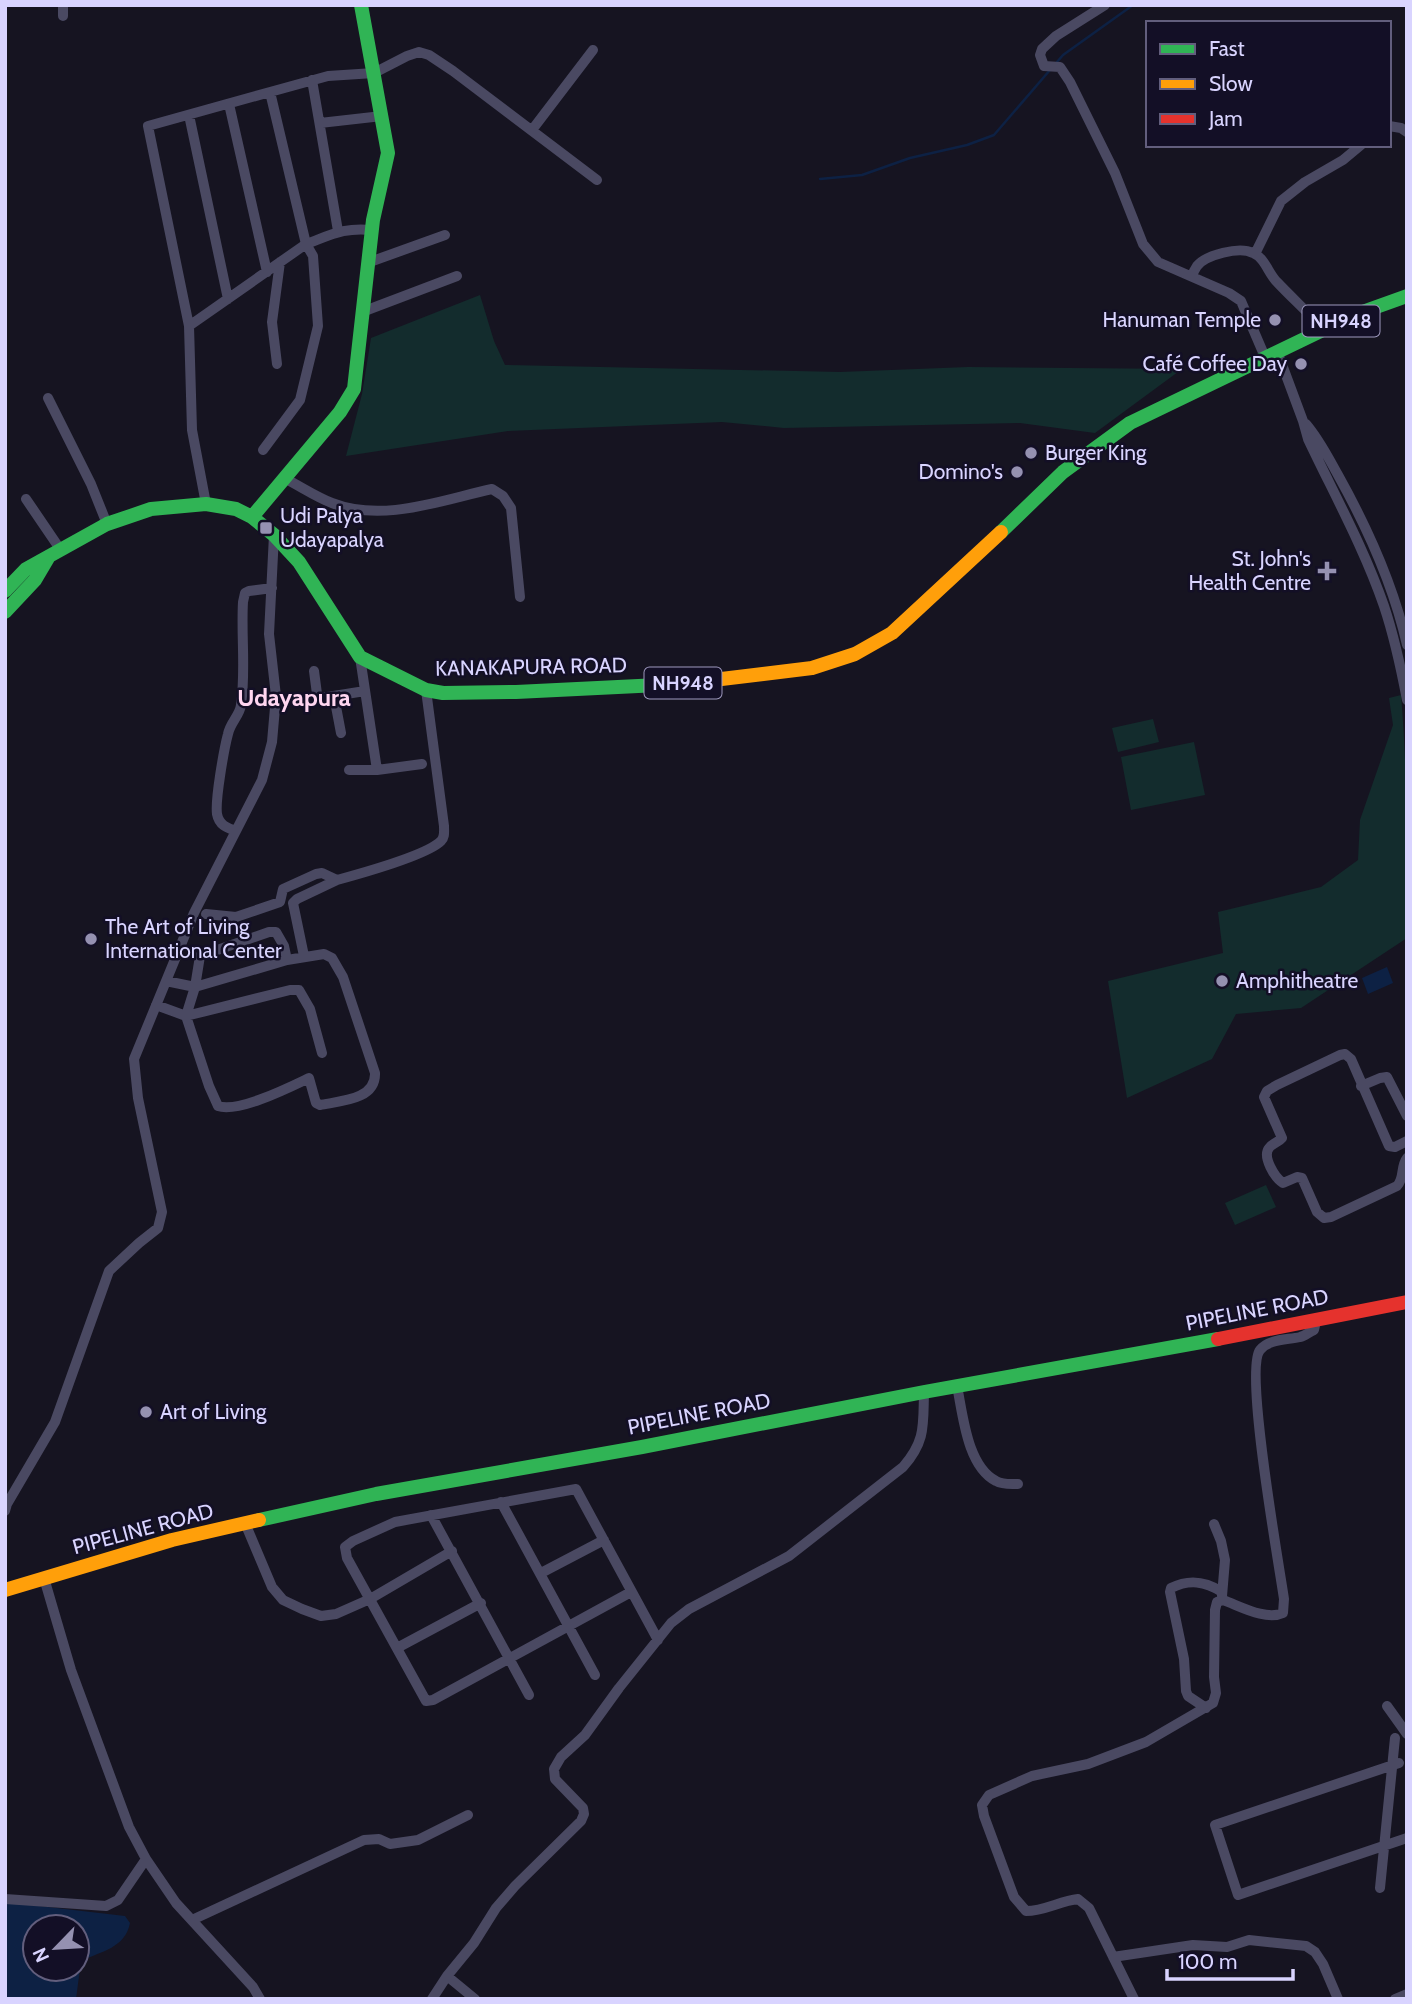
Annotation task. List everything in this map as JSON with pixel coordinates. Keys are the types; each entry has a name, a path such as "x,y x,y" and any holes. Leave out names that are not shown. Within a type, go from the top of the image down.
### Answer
{"main road":[{"path":"252,517 340,412 354,389 367,263 388,153 361,5"},
{"name":"KANAKAPURA ROAD","path":"5,591 26,569 107,524 151,509 206,504 236,509 252,517 274,534 299,562 360,657 426,690 443,693 516,692 679,684 813,668 855,654 892,633 961,571 1063,472 1130,423 1354,315 1407,296"},
{"name":"KANAKAPURA ROAD","path":"5,612 55,552"},
{"name":"PIPELINE ROAD","path":"5,1590 172,1540 376,1494 642,1447 1407,1302"}],"street":[{"path":"1105,5 1056,36 1042,49 1041,62 1044,66 1060,67 1070,82 1115,173 1143,244 1158,262 1229,293 1241,301 1271,354 1367,563 1384,606 1405,676 1407,700"},
{"path":"532,130 593,50"},
{"path":"206,504 192,430 189,326 148,127 328,76 374,73 419,52 429,55 597,180"},
{"path":"312,80 338,231"},
{"path":"263,450 300,400 318,326 313,256 306,244 270,92"},
{"path":"229,104 267,272"},
{"path":"189,115 228,299"},
{"path":"320,123 382,116"},
{"path":"1255,254 1281,201 1359,147"},
{"path":"189,326 306,244 338,231 359,228 372,230"},
{"path":"367,263 444,235"},
{"path":"1192,276 1198,265 1212,256 1245,250 1255,254 1264,262 1275,280 1324,329"},
{"path":"277,364 272,322 280,262"},
{"path":"362,312 457,276"},
{"path":"48,398 91,484 107,524"},
{"path":"1303,421 1315,435 1356,508 1400,612 1407,645"},
{"path":"284,478 333,503 365,511 392,512 492,489 503,496 511,508 520,597"},
{"path":"26,499 55,552"},
{"path":"1344,515 1356,508"},
{"path":"5,1511 55,1422 109,1271 158,1228 162,1212 138,1098 134,1059 194,913 262,779 272,742 276,696 269,634 274,534"},
{"path":"236,831 226,828 217,814 228,733 241,707 244,593 272,588"},
{"path":"360,657 377,770"},
{"path":"314,671 317,694 321,698 365,691"},
{"path":"304,957 293,904 297,899 337,880 426,850 440,843 444,837 426,690"},
{"path":"334,696 341,733"},
{"path":"349,770 377,770 422,764"},
{"path":"206,914 236,917 280,902 283,889 316,874 323,873 337,880"},
{"path":"166,981 195,987 287,960 324,954 331,958 343,977 375,1073 375,1079 367,1093 320,1105 316,1103 309,1079 252,1102 225,1109 218,1106 186,1016 195,987 200,956 269,932 276,932 284,946 287,960"},
{"path":"156,1005 186,1016 299,990 310,1009 322,1053"},
{"path":"1407,1141 1395,1147 1389,1146 1350,1059 1345,1054 1267,1091 1264,1097 1282,1138 1267,1150 1267,1157 1277,1179 1283,1183 1297,1177 1302,1178 1317,1212 1324,1218 1397,1186 1402,1181 1407,1158"},
{"path":"1362,1086 1380,1077 1387,1077 1407,1116"},
{"path":"1206,1708 1188,1696 1186,1691 1184,1659 1171,1588 1195,1581 1207,1584 1223,1596 1265,1615 1283,1613 1284,1599 1256,1411 1256,1353 1262,1346 1302,1336 1314,1330 1316,1321"},
{"path":"957,1386 967,1436 981,1467 994,1480 1004,1484 1018,1484"},
{"path":"432,1999 474,1943 496,1908 584,1814 583,1808 555,1779 554,1769 561,1757 585,1735 671,1623 689,1609 789,1556 903,1467 915,1454 922,1435 924,1392"},
{"path":"631,1592 433,1700 426,1701 347,1558 345,1547 395,1522 576,1489 658,1640"},
{"path":"501,1502 595,1675"},
{"path":"432,1514 529,1695"},
{"path":"245,1524 272,1587 284,1600 321,1616 336,1614 370,1599 452,1550"},
{"path":"1134,1999 1088,1908 1078,1899 1026,1911 1014,1897 982,1805 989,1795 1032,1776 1088,1764 1146,1742 1213,1703 1216,1693 1215,1610 1217,1602 1223,1596 1225,1560 1214,1524"},
{"path":"541,1573 604,1540"},
{"path":"44,1578 71,1670 129,1827 145,1859 176,1903 253,1987 260,1999"},
{"path":"397,1648 481,1604"},
{"path":"1387,1706 1407,1734"},
{"path":"1380,1888 1395,1764 1395,1738"},
{"path":"1395,1764 1215,1825 1238,1895 1407,1838"},
{"path":"192,1920 364,1840 379,1839 390,1844 418,1840 468,1815"},
{"path":"5,1899 106,1906 118,1900 145,1859"},
{"path":"1113,1957 1194,1945 1227,1947 1249,1940 1307,1946 1323,1964 1338,1999"},
{"path":"447,1976 475,1999"},
{"path":"1395,1999 1407,1994"}],"green space":[{"path":"480,295 494,341 505,365 840,372 968,367 1182,369 1095,433 1020,423 784,428 722,422 508,431 346,456 362,394 371,338"},
{"path":"1401,695 1406,786 1407,938 1301,1008 1236,1014 1212,1059 1127,1098 1108,981 1223,953 1218,912 1321,887 1358,860 1360,820 1393,725 1389,698"},
{"path":"1153,719 1159,742 1118,752 1112,728"},
{"path":"1194,742 1205,795 1131,810 1121,757"},
{"path":"1266,1185 1276,1207 1235,1225 1225,1203"}],"water":[{"path":"1387,967 1393,983 1368,994 1362,978"},
{"path":"5,1902 125,1916 130,1923 123,1938 91,1957 91,1913 21,1913 21,1983 78,1983 76,1999 5,1999"}],"waterway":[{"path":"1057,62 1133,5"},
{"path":"820,179 862,175 910,158 967,145 994,135 1050,70"}],"traffic: fast":[{"path":"252,517 340,412 354,389 373,220 388,153 361,5"},
{"path":"1001,532 1063,472 1130,423 1354,315 1407,296"},
{"path":"5,591 26,569 107,524 151,509 206,504 236,509 252,517 274,535 299,562 360,657 426,690 443,693 516,692 705,681"},
{"path":"5,612 35,580 48,558"},
{"path":"259,1520 376,1494 1218,1339"}],"traffic: slow":[{"path":"705,681 812,668 855,654 892,633 1001,532"},
{"path":"5,1590 172,1540 259,1520"}],"traffic: jam":[{"path":"1218,1339 1407,1302"}],"place":[{"name":"Hanuman Temple","path":"1275,320"},
{"name":"Café Coffee Day","path":"1301,364"},
{"name":"Burger King","path":"1031,453"},
{"name":"Domino's","path":"1017,472"},
{"name":"Udi Palya Udayapalya","path":"266,528"},
{"name":"St. John's Health Centre","path":"1327,571"},
{"name":"The Art of Living International Center","path":"91,939"},
{"name":"Amphitheatre","path":"1222,981"},
{"name":"Art of Living","path":"146,1412"}],"district":[{"name":"Udayapura","path":"294,698"}]}
